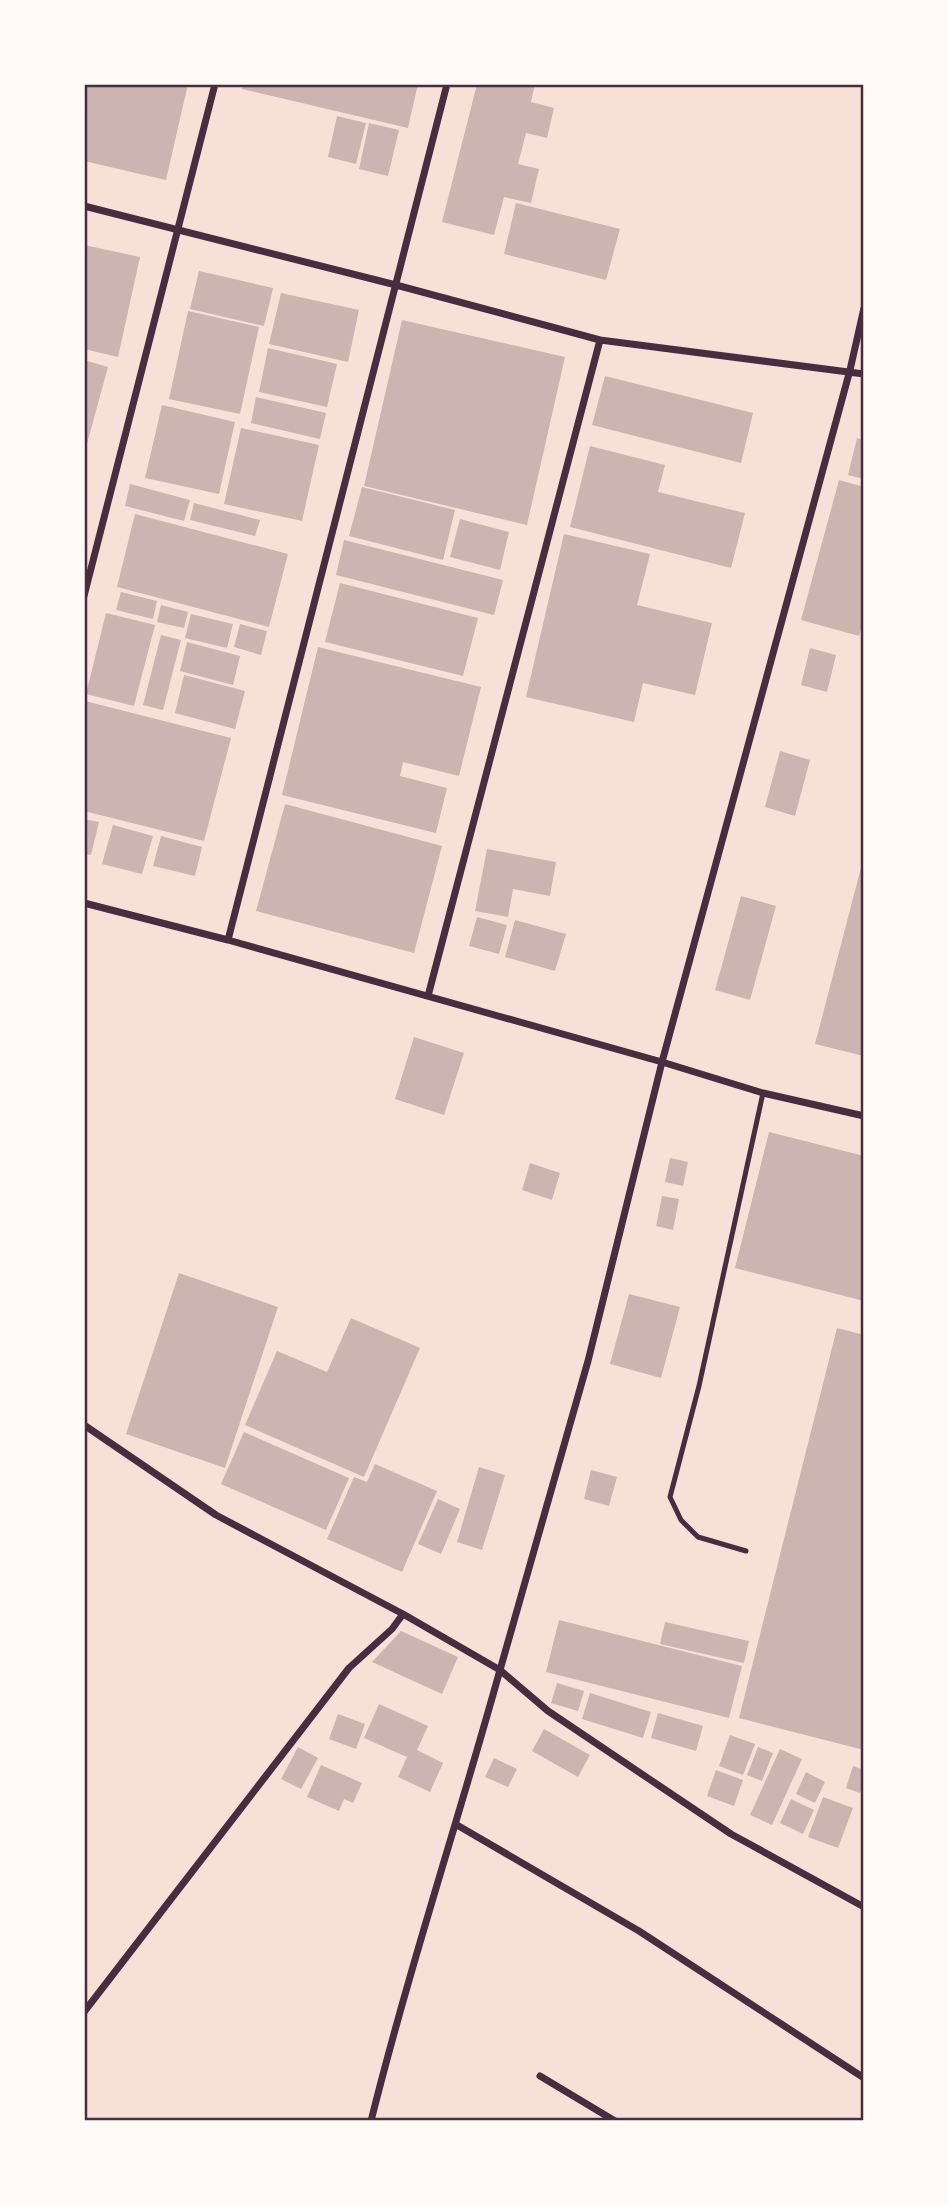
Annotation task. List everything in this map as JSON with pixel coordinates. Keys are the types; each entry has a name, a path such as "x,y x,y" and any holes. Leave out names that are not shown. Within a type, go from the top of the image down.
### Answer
{"street":[{"path":"84,596 215,84"},
{"path":"228,940 447,84"},
{"path":"84,206 600,340 864,373"},
{"path":"371,2121 423,1927 457,1825 588,1361 662,1062 850,370 864,308"},
{"path":"428,996 600,340"},
{"path":"84,902 428,996 764,1093 864,1116"},
{"path":"84,1425 216,1515 404,1614 500,1670 548,1711 731,1834 864,1907"},
{"path":"84,2012 349,1668 392,1629 404,1614"},
{"path":"457,1825 639,1931 864,2078"},
{"path":"540,2076 615,2121"}],"lane":[{"path":"746,1551 698,1537 681,1520 670,1497 699,1386 764,1093"}],"building":[{"path":"84,84 188,84 166,180 84,161"},
{"path":"243,84 418,84 408,128 242,89"},
{"path":"477,84 535,84 531,102 554,108 547,138 526,133 518,164 539,169 531,203 504,197 494,235 442,222"},
{"path":"337,116 366,123 356,164 328,157"},
{"path":"369,123 399,130 388,176 359,169"},
{"path":"516,203 620,229 606,280 504,254"},
{"path":"84,245 140,257 118,357 84,349"},
{"path":"199,271 273,288 264,326 190,309"},
{"path":"281,293 359,310 348,362 269,344"},
{"path":"188,311 259,327 240,414 169,399"},
{"path":"402,320 565,357 527,525 364,486"},
{"path":"268,348 337,364 327,407 259,392"},
{"path":"84,360 108,367 85,451 84,451"},
{"path":"605,376 753,413 741,463 592,425"},
{"path":"256,397 326,413 320,439 251,423"},
{"path":"162,405 235,422 219,494 145,478"},
{"path":"241,428 319,445 302,521 224,504"},
{"path":"857,438 864,440 864,479 848,475"},
{"path":"590,446 665,465 658,492 745,513 731,568 570,527"},
{"path":"839,480 864,487 864,619 859,636 801,620"},
{"path":"130,484 190,500 184,521 125,506"},
{"path":"362,487 455,510 443,560 349,536"},
{"path":"194,503 260,520 255,536 190,520"},
{"path":"135,514 288,554 269,627 117,587"},
{"path":"460,519 509,532 500,570 450,557"},
{"path":"564,534 650,554 637,605 712,623 695,695 643,683 634,722 526,697"},
{"path":"344,540 503,580 494,615 336,575"},
{"path":"340,583 478,618 463,676 325,642"},
{"path":"121,592 157,601 153,619 116,610"},
{"path":"161,605 188,612 184,628 157,622"},
{"path":"106,613 155,625 134,706 86,694"},
{"path":"191,614 233,624 227,648 185,638"},
{"path":"240,624 267,631 261,655 234,647"},
{"path":"161,635 181,640 163,710 143,705"},
{"path":"187,642 240,656 233,685 180,671"},
{"path":"318,647 481,687 459,776 403,762 400,776 447,788 436,833 282,795"},
{"path":"810,648 836,655 827,692 801,685"},
{"path":"184,675 245,691 235,729 175,713"},
{"path":"85,701 231,738 204,841 84,811"},
{"path":"780,751 810,760 795,816 765,807"},
{"path":"285,804 442,846 414,953 256,911"},
{"path":"84,819 99,822 91,855 84,854"},
{"path":"113,825 153,836 142,874 102,864"},
{"path":"161,836 202,847 195,876 153,866"},
{"path":"487,849 556,862 550,896 513,889 508,917 475,911"},
{"path":"864,860 864,1056 815,1044"},
{"path":"741,896 776,906 750,1000 715,990"},
{"path":"477,917 507,925 499,954 469,946"},
{"path":"515,920 566,934 555,971 505,957"},
{"path":"414,1037 464,1053 444,1115 395,1099"},
{"path":"769,1132 864,1156 864,1301 735,1268"},
{"path":"670,1158 688,1162 683,1186 665,1182"},
{"path":"530,1163 560,1173 552,1200 522,1190"},
{"path":"662,1196 679,1199 673,1230 656,1226"},
{"path":"179,1273 278,1307 225,1468 126,1434"},
{"path":"629,1294 680,1307 661,1378 610,1364"},
{"path":"351,1318 420,1348 364,1477 245,1425 277,1351 327,1372"},
{"path":"837,1328 864,1335 864,1750 739,1718"},
{"path":"244,1432 349,1478 326,1530 221,1484"},
{"path":"375,1464 437,1491 402,1572 327,1539 354,1477 367,1482"},
{"path":"479,1467 505,1475 482,1550 457,1542"},
{"path":"591,1470 617,1477 609,1506 584,1499"},
{"path":"438,1499 460,1509 441,1554 418,1544"},
{"path":"559,1620 742,1666 729,1718 546,1672"},
{"path":"665,1622 749,1641 744,1663 660,1644"},
{"path":"401,1631 458,1657 442,1694 372,1662"},
{"path":"557,1683 584,1691 578,1711 551,1703"},
{"path":"590,1693 651,1712 643,1738 582,1719"},
{"path":"379,1704 428,1726 417,1750 443,1763 430,1792 398,1777 407,1757 364,1738"},
{"path":"658,1713 703,1726 696,1751 651,1738"},
{"path":"338,1714 365,1724 356,1749 329,1739"},
{"path":"544,1729 590,1755 578,1777 532,1751"},
{"path":"730,1735 755,1744 743,1775 719,1766"},
{"path":"298,1747 318,1758 301,1789 281,1779"},
{"path":"758,1747 773,1753 762,1781 747,1775"},
{"path":"780,1749 802,1759 772,1825 750,1815"},
{"path":"494,1758 517,1769 508,1787 485,1777"},
{"path":"321,1765 362,1783 353,1803 344,1799 339,1811 307,1797"},
{"path":"853,1766 864,1770 860,1793 846,1788"},
{"path":"716,1770 743,1780 734,1806 707,1796"},
{"path":"806,1772 825,1782 815,1803 796,1794"},
{"path":"823,1797 853,1808 838,1848 808,1837"},
{"path":"791,1799 814,1810 803,1834 780,1823"}]}
